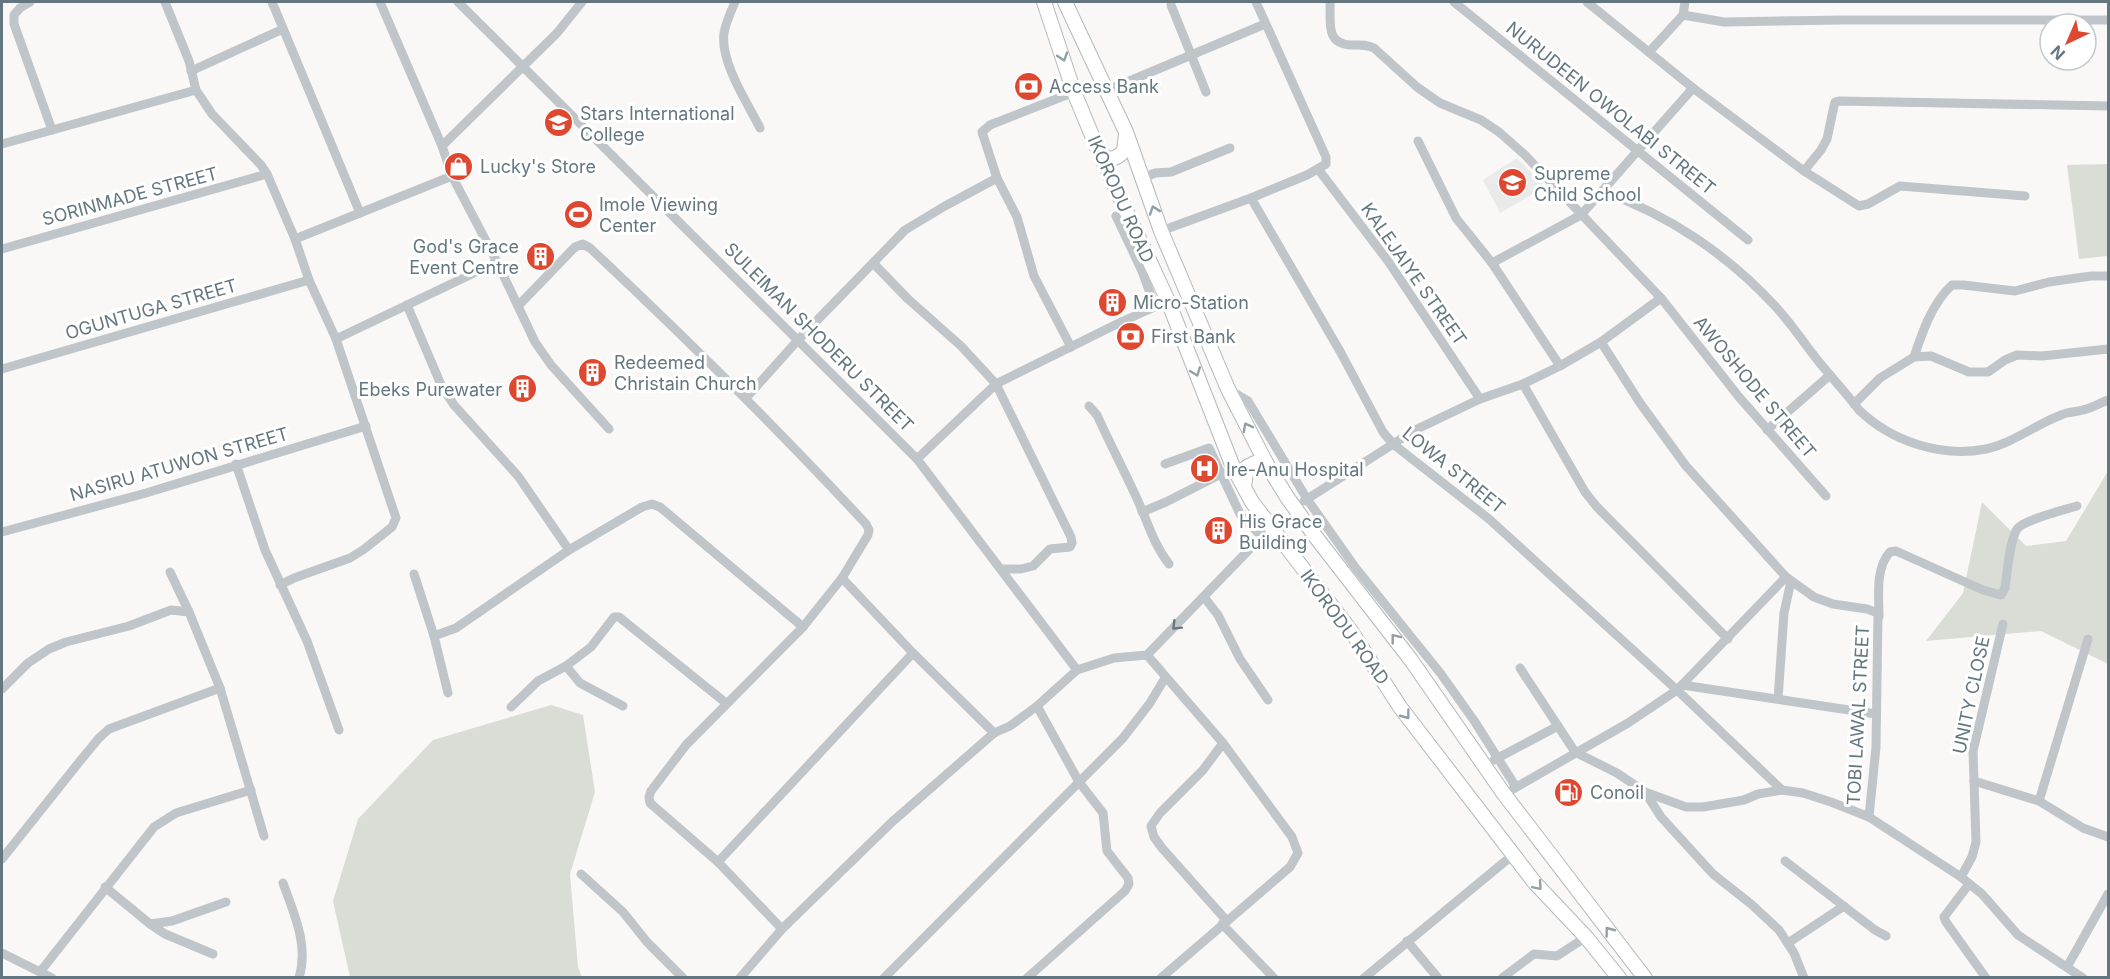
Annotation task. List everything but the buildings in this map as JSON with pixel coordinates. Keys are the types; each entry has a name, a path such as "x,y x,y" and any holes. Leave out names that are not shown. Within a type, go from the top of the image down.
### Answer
{"highway":[{"name":"IKORODU ROAD","path":"1044,2 1074,92 1161,304 1233,467 1266,532 1352,631 1400,707 1535,883 1586,937 1620,978"},
{"name":"IKORODU ROAD","path":"1065,2 1126,132 1161,231 1228,390 1266,463 1294,507 1491,761 1645,978"},
{"path":"1098,150 1109,159 1120,155 1124,152 1126,132"},
{"path":"1244,488 1246,467 1255,463 1266,463"}],"street":[{"path":"30,2 14,15 14,24 52,130"},
{"path":"165,2 189,61 196,90 212,114 267,174 309,280 336,339 396,518 396,522 383,535 350,558 280,585"},
{"path":"272,2 360,213"},
{"path":"380,2 442,146 452,176 542,353 609,429"},
{"name":"SULEIMAN SHODERU STREET","path":"458,2 917,459 1077,670"},
{"path":"442,146 501,85 557,33 582,2"},
{"path":"735,2 724,31 724,47 728,62 760,128"},
{"path":"1161,231 1251,198 1326,164 1326,157 1256,2"},
{"name":"AWOSHODE STREET","path":"1330,2 1331,33 1334,40 1341,44 1367,45 1374,48 1417,87 1440,103 1481,120 1499,132 1525,155 1661,298 1767,430 1826,496"},
{"name":"NURUDEEN OWOLABI STREET","path":"1454,2 1748,240"},
{"path":"1587,2 1693,88 1804,171 1859,206 1868,204 1900,186 2025,196"},
{"path":"1650,51 1683,15 1685,2"},
{"path":"1171,5 1206,92"},
{"path":"1683,15 1724,22 2109,20"},
{"path":"1108,90 1265,24"},
{"path":"191,71 283,29"},
{"path":"1492,263 1581,215 1604,192 1693,88"},
{"path":"2,144 196,90"},
{"path":"1071,347 1034,276 1017,218 997,178 982,132 1074,92"},
{"path":"1804,171 1827,140 1835,102 1839,101 2109,106"},
{"path":"1418,141 1456,218 1492,263 1560,366"},
{"path":"1143,178 1155,172 1171,172 1230,148"},
{"name":"KALEJAIYE STREET","path":"1318,169 1388,261 1480,399"},
{"name":"SORINMADE STREET","path":"2,249 267,174"},
{"path":"294,239 452,176"},
{"path":"746,398 798,340 906,230 997,178"},
{"path":"1604,192 1632,201 1659,215 1709,247 1744,275 1775,306 1854,404 1873,424 1906,441 1956,451 1986,449 2061,414 2086,410 2109,400"},
{"name":"LOWA STREET","path":"1251,198 1341,353 1383,432 1393,444 1489,519 1680,687 1782,790"},
{"path":"917,459 996,384 1161,304 1142,271 1116,216"},
{"path":"519,305 575,247 583,244 590,248 746,398 805,458 869,530 842,578 803,627 686,745 651,791 649,797 650,803 718,862 782,929"},
{"path":"336,339 497,262"},
{"path":"874,264 908,299 967,352 996,384 1047,486 1072,543 1067,548 1050,549 1033,566 1021,569 1001,569"},
{"path":"1914,357 1921,335 1939,300 1952,285 2015,291 2063,280 2109,276"},
{"name":"OGUNTUGA STREET","path":"2,369 309,280"},
{"path":"1294,507 1415,430 1480,399 1523,384 1560,366 1601,342 1661,298"},
{"path":"407,305 442,387 454,405 518,476 569,550"},
{"path":"1601,342 1640,403 1686,466 1788,579 1814,597 1833,604 1867,609 1879,615"},
{"path":"1854,404 1880,378 1914,357 1931,356 1969,372 1988,372 2017,355 2042,356 2109,349"},
{"path":"1767,430 1830,375"},
{"path":"1523,384 1585,492 1597,507 1728,639"},
{"path":"1228,390 1248,401 1307,499 1475,722 1491,761 1558,726"},
{"path":"1089,406 1097,416 1155,544 1169,564"},
{"name":"NASIRU ATUWON STREET","path":"2,532 146,493 366,426"},
{"path":"740,978 782,929 892,822 994,733 1010,726 1037,706 1077,670 1114,658 1147,655 1266,532 1240,514 1211,450 1206,447 1165,464"},
{"path":"236,464 265,550 307,641 339,730"},
{"path":"1142,512 1233,467"},
{"path":"434,636 456,628 569,550 642,507 652,504 660,507 803,627"},
{"name":"TOBI LAWAL STREET","path":"1869,817 1876,747 1880,578 1885,557 1890,552 1896,551 1983,590 2001,595 2005,588 2014,536 2018,528 2035,519 2077,506"},
{"path":"170,572 220,688 264,836"},
{"path":"414,574 434,636 448,693"},
{"path":"842,578 913,653 994,733"},
{"path":"1510,790 1628,723 1680,687 1788,579"},
{"path":"1778,699 1788,579"},
{"path":"1204,597 1218,615 1240,659 1268,700"},
{"path":"2,689 28,663 49,649 66,642 129,626 171,610 189,612"},
{"path":"511,707 538,681 566,666 591,647 614,617 620,617 726,703"},
{"name":"UNITY CLOSE","path":"1961,877 1972,857 1976,842 1973,751 2004,624"},
{"path":"2039,801 2088,639"},
{"path":"718,862 913,653"},
{"path":"1147,655 1223,743 1292,837 1298,853 1290,867 1161,978"},
{"path":"566,666 580,682 623,706"},
{"path":"1520,668 1575,752 1617,773 1645,792 1686,807 1703,807 1782,790 1822,799 1869,817 1961,877 1982,894 2018,935 2083,978"},
{"path":"884,978 1129,730 1150,703 1165,678"},
{"path":"1680,687 1876,714"},
{"path":"2,859 80,761 109,729 220,688"},
{"path":"1027,978 1130,884 1107,851 1103,813 1079,782 1037,706"},
{"path":"1223,743 1203,770 1165,807 1151,826 1154,837 1162,848 1274,978"},
{"path":"1974,781 2039,801 2083,828 2109,837"},
{"path":"40,972 138,845 164,818 251,790"},
{"path":"1645,792 1661,816 1706,866 1779,930 1794,953 1804,978"},
{"path":"1364,978 1514,854"},
{"path":"1785,861 1886,936"},
{"path":"581,874 623,912 647,942 683,978"},
{"path":"283,883 298,924 303,947 303,965 299,978"},
{"path":"1969,884 1944,917 1986,978"},
{"path":"105,887 165,934 213,954"},
{"path":"2067,967 2109,894"},
{"path":"150,924 172,921 226,902"},
{"path":"1788,943 1844,906"},
{"path":"1502,978 1534,954 1557,956 1586,937"},
{"path":"1407,941 1438,978"},
{"path":"2,953 51,978"}],"shaded area":[{"name":"Supreme Child School","path":"1517,158 1545,187 1500,213 1483,180"},
{"path":"2108,164 2108,256 2079,259 2067,165"},
{"path":"2108,471 2108,664 2041,631 1926,641 1963,593 1982,502 2026,546 2066,541"},
{"path":"551,705 583,715 595,792 570,874 578,967 582,977 350,977 333,901 358,819 433,740"}],"place":[{"name":"Access Bank","path":"1028,86"},
{"name":"Stars International College","path":"559,123"},
{"name":"Lucky's Store","path":"459,166"},
{"name":"Supreme Child School","path":"1513,183"},
{"name":"Imole Viewing Center","path":"578,214"},
{"name":"God's Grace Event Centre","path":"540,256"},
{"name":"Micro-Station","path":"1112,302"},
{"name":"First Bank","path":"1130,336"},
{"name":"Redeemed Christain Church","path":"593,372"},
{"name":"Ebeks Purewater","path":"523,389"},
{"name":"Ire-Anu Hospital","path":"1205,469"},
{"name":"His Grace Building","path":"1218,531"},
{"name":"Conoil","path":"1569,792"}]}
